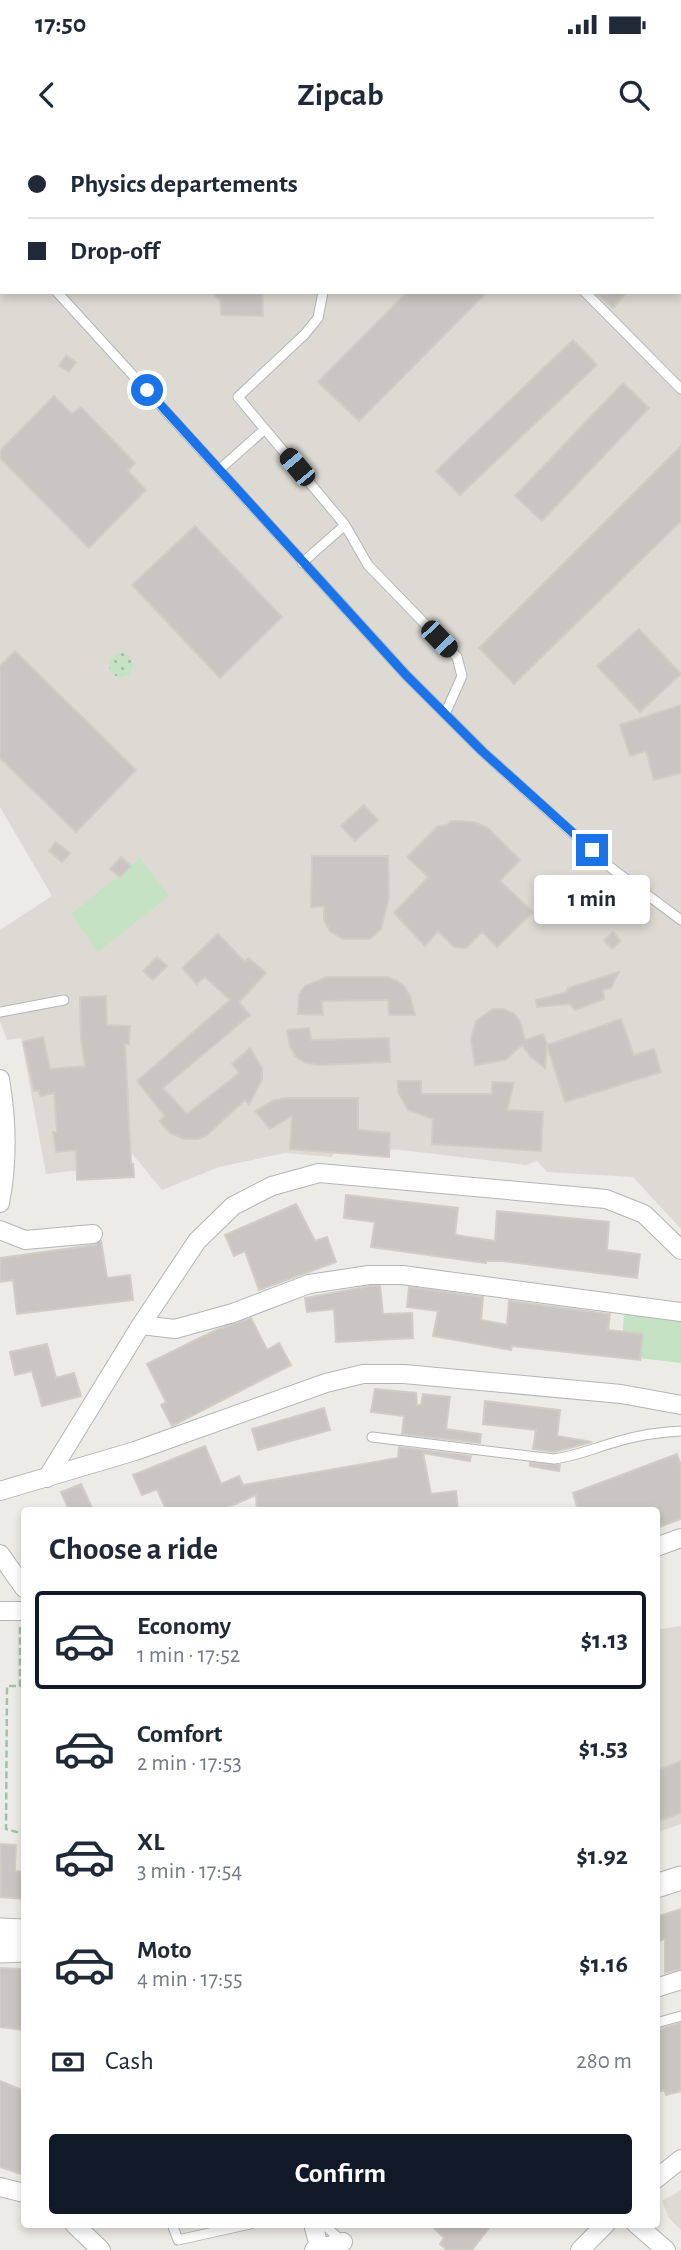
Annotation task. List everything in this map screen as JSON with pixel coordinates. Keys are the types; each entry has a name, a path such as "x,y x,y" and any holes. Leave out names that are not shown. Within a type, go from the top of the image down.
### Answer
{"street":[{"path":"0,1079 5,1107 6,1172 0,1203"},
{"path":"47,1478 141,1325 197,1241 233,1206 272,1186 319,1173 606,1199 644,1214 681,1250"},
{"path":"0,1230 25,1240 93,1234"},
{"path":"141,1325 175,1329 194,1325 309,1284 369,1275 402,1275 681,1312"},
{"path":"0,1491 135,1451 326,1382 363,1374 404,1374 621,1394 681,1405"},
{"path":"660,1546 681,1538"},
{"path":"0,1554 21,1584"},
{"path":"0,1611 21,1611"},
{"path":"660,1885 681,1878"},
{"path":"0,1930 21,1931"},
{"path":"0,1951 21,1950"},
{"path":"660,1987 681,1980"},
{"path":"660,2176 681,2159"},
{"path":"0,2187 21,2192"},
{"path":"78,2228 101,2250"},
{"path":"314,2228 318,2249 344,2246 337,2228"},
{"path":"580,2250 602,2228"},
{"path":"641,2228 666,2250"}],"lane":[{"path":"59,294 406,675 610,867 681,920"},
{"path":"323,294 317,318 306,334 238,397 345,525 368,565 457,657 462,676 445,714"},
{"path":"587,294 681,389"},
{"path":"220,469 265,429"},
{"path":"302,563 345,525"},
{"path":"0,1012 64,1000"},
{"path":"372,1437 528,1458 554,1459 577,1456 619,1441 655,1433 681,1431"},
{"path":"660,2022 681,2016"},
{"path":"174,2228 178,2240 232,2228"},
{"path":"327,2228 344,2246"}],"path":[{"path":"21,1648 20,1686 7,1686 6,1829 21,1833"}],"shaded area":[{"path":"0,294 681,294 681,1229 633,1177 547,1172 537,1161 526,1165 401,1150 337,1148 332,1157 285,1153 219,1167 162,1190 130,1151 130,1164 46,1174 21,1038 7,1040 0,1021 0,930 52,896 0,807"},
{"path":"681,1626 681,1824 660,1832 660,1629"},
{"path":"681,2190 681,2230 669,2218 662,2201"}],"green space":[{"path":"121,653 132,660 133,665 126,676 121,677 110,670 109,665 116,654"},
{"path":"140,858 169,896 98,952 71,914"},
{"path":"624,1314 681,1322 681,1363 621,1356"}],"building":[{"path":"214,294 262,294 263,316 221,315 220,301"},
{"path":"405,294 485,294 359,421 318,382"},
{"path":"597,294 625,294 613,308"},
{"path":"573,340 597,365 460,495 436,471"},
{"path":"66,355 76,362 69,372 59,366"},
{"path":"623,383 649,408 542,521 515,496"},
{"path":"54,396 72,414 81,407 135,463 128,471 146,490 89,548 0,458 0,451"},
{"path":"681,446 681,521 514,684 479,648"},
{"path":"195,526 282,617 220,678 132,585"},
{"path":"639,629 681,674 640,712 597,666"},
{"path":"15,651 136,770 76,832 0,758 0,666"},
{"path":"681,705 681,773 654,780 646,751 630,756 620,725"},
{"path":"364,805 378,820 355,841 341,826"},
{"path":"451,821 474,822 488,828 520,860 500,881 533,912 497,947 482,932 466,948 454,947 438,931 425,946 394,913 428,877 407,857 438,826 447,825"},
{"path":"56,842 70,853 62,862 49,851"},
{"path":"312,856 388,856 389,897 381,929 370,939 343,939 330,931 324,920 324,906 311,907"},
{"path":"121,857 131,866 120,877 110,869"},
{"path":"613,932 621,941 612,949 604,940"},
{"path":"218,934 245,962 249,958 266,973 239,1002 250,1015 163,1088 187,1114 239,1073 232,1064 250,1048 262,1068 262,1079 249,1105 245,1100 207,1135 198,1139 184,1139 170,1133 159,1121 165,1116 137,1081 230,1000 205,977 197,984 182,968"},
{"path":"157,957 167,966 153,980 143,971"},
{"path":"619,972 611,988 603,990 604,999 575,1010 570,1004 537,1007 536,1000 567,992 568,988"},
{"path":"326,977 387,977 397,981 410,996 415,1015 389,1015 388,1000 322,1001 323,1015 298,1014 299,994 305,986"},
{"path":"106,996 107,1025 130,1026 129,1044 125,1044 131,1164 134,1177 77,1180 76,1150 56,1152 53,1132 57,1132 54,1093 40,1096 39,1090 34,1091 23,1042 43,1037 50,1069 85,1066 80,997"},
{"path":"493,1009 504,1009 513,1013 520,1021 525,1040 543,1034 547,1044 545,1068 530,1056 522,1045 505,1060 475,1065 471,1039 476,1021"},
{"path":"621,1019 634,1055 654,1049 661,1072 565,1102 547,1045"},
{"path":"309,1028 311,1040 389,1038 390,1062 318,1065 304,1062 295,1056 287,1030"},
{"path":"398,1081 421,1081 421,1094 492,1094 492,1082 514,1083 507,1110 543,1112 541,1151 432,1144 433,1119 408,1110 398,1092"},
{"path":"358,1098 358,1130 390,1133 389,1157 290,1149 292,1116 270,1129 255,1111 275,1100"},
{"path":"346,1195 458,1208 455,1235 495,1241 497,1211 609,1222 607,1250 640,1254 637,1278 503,1261 486,1263 371,1247 375,1222 344,1218"},
{"path":"296,1204 315,1241 327,1237 336,1262 259,1290 245,1251 234,1256 225,1235"},
{"path":"101,1241 107,1278 130,1275 133,1300 17,1314 13,1280 0,1282 0,1258 94,1245"},
{"path":"380,1286 383,1314 412,1313 413,1338 336,1342 334,1309 307,1312 305,1298"},
{"path":"409,1287 483,1297 481,1320 507,1325 509,1301 610,1314 608,1330 643,1334 640,1360 512,1346 511,1350 433,1336 438,1311 407,1307"},
{"path":"251,1318 267,1350 279,1343 291,1365 172,1426 161,1405 166,1402 147,1364 216,1330"},
{"path":"47,1344 56,1378 74,1373 81,1396 42,1406 32,1371 15,1375 10,1352"},
{"path":"375,1389 416,1393 417,1405 421,1405 423,1394 450,1397 446,1429 481,1434 480,1443 402,1434 404,1416 371,1412"},
{"path":"485,1401 560,1410 557,1436 592,1442 554,1452 533,1449 536,1430 483,1424"},
{"path":"324,1408 330,1430 258,1450 252,1429"},
{"path":"205,1446 221,1484 239,1476 243,1485 398,1458 399,1447 471,1456 470,1461 423,1453 431,1494 456,1491 458,1507 257,1507 256,1495 229,1507 165,1507 157,1489 142,1495 133,1475"},
{"path":"677,1454 681,1466 681,1519 660,1527 660,1507 577,1507 573,1493"},
{"path":"530,1463 560,1465 559,1471 530,1466"},
{"path":"81,1484 92,1507 68,1507 61,1492"},
{"path":"681,1761 681,1813 660,1821 660,1769"},
{"path":"0,1844 16,1845 15,1871 21,1872 21,1899 1,1897"},
{"path":"681,1909 681,1969 665,1973 665,1939 660,1941 660,1916"},
{"path":"0,1968 21,1969 21,2030 0,2027"},
{"path":"681,2023 681,2091 666,2095 664,2090 660,2092 660,2029"},
{"path":"0,2081 21,2090 21,2174 0,2167"},
{"path":"434,2228 489,2228 472,2250 447,2250 440,2244 444,2238"}],"route":[{"path":"147,390 406,675 482,751 592,850"}]}
